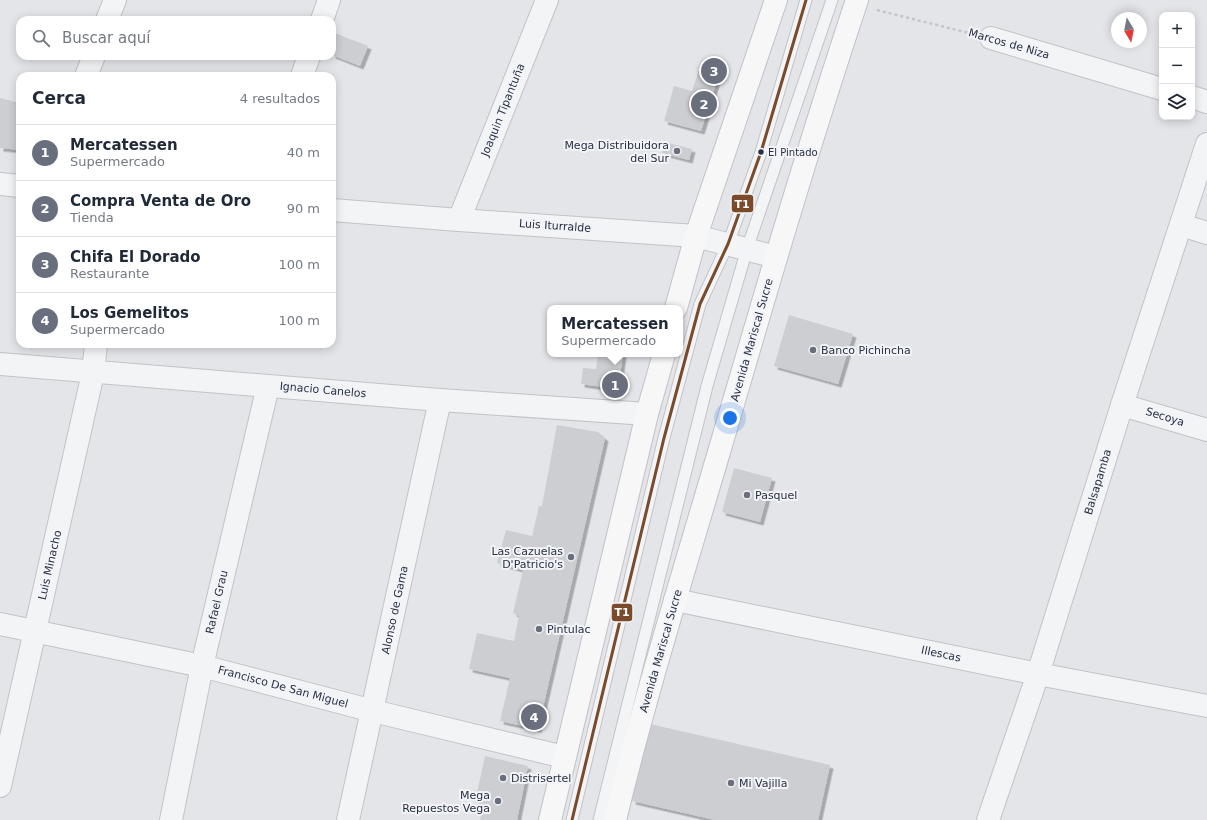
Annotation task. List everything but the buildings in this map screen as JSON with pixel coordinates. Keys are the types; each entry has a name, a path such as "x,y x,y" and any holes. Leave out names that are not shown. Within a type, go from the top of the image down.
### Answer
{"main road":[{"path":"677,305 696,236 776,0"},
{"name":"Avenida Mariscal Sucre","path":"615,820 632,750 776,257 856,2"},
{"path":"550,820 647,414 663,357"}],"street":[{"path":"108,16 114,0"},
{"path":"323,16 329,0"},
{"name":"Joaquin Tipantuña","path":"459,220 547,0"},
{"name":"Marcos de Niza","path":"991,38 1159,88"},
{"path":"88,72 92,60"},
{"path":"303,72 308,60"},
{"path":"1195,99 1207,102"},
{"name":"Balsapamba","path":"988,820 1038,674 1122,405 1207,144"},
{"path":"0,184 16,186"},
{"name":"Luis Iturralde","path":"336,210 696,236 776,257"},
{"path":"1180,225 1207,233"},
{"name":"Luis Minacho","path":"0,786 93,373 96,348"},
{"name":"Ignacio Canelos","path":"0,364 93,373 440,400 647,414"},
{"name":"Rafael Grau","path":"171,820 202,666 268,386"},
{"name":"Alonso de Gama","path":"348,820 440,400"},
{"name":"Secoya","path":"1122,405 1207,430"},
{"name":"Illescas","path":"675,600 1038,674 1207,706"},
{"name":"Francisco De San Miguel","path":"0,624 202,666 373,711 564,757"}],"lane":[{"path":"599,820 707,386 761,152 806,0"},
{"path":"572,820 662,445 700,304 738,247 832,0"}],"path":[{"name":"Marcos de Niza","path":"856,2 991,38"}],"transit line":[{"name":"T1","path":"572,820 664,438 700,304 728,244 761,152 806,0"}],"place":[{"name":"Chifa El Dorado","path":"714,71"},
{"name":"Compra Venta de Oro","path":"704,104"},
{"name":"Mega Distribuidora del Sur","path":"677,151"},
{"name":"El Pintado","path":"761,152"},
{"name":"Banco Pichincha","path":"813,350"},
{"name":"Mercatessen","path":"615,385"},
{"name":"Pasquel","path":"747,495"},
{"name":"Las Cazuelas D'Patricio's","path":"571,557"},
{"name":"Pintulac","path":"539,629"},
{"name":"Los Gemelitos","path":"534,717"},
{"name":"Distrisertel","path":"503,778"},
{"name":"Mi Vajilla","path":"731,783"},
{"name":"Mega Repuestos Vega","path":"498,801"}]}
